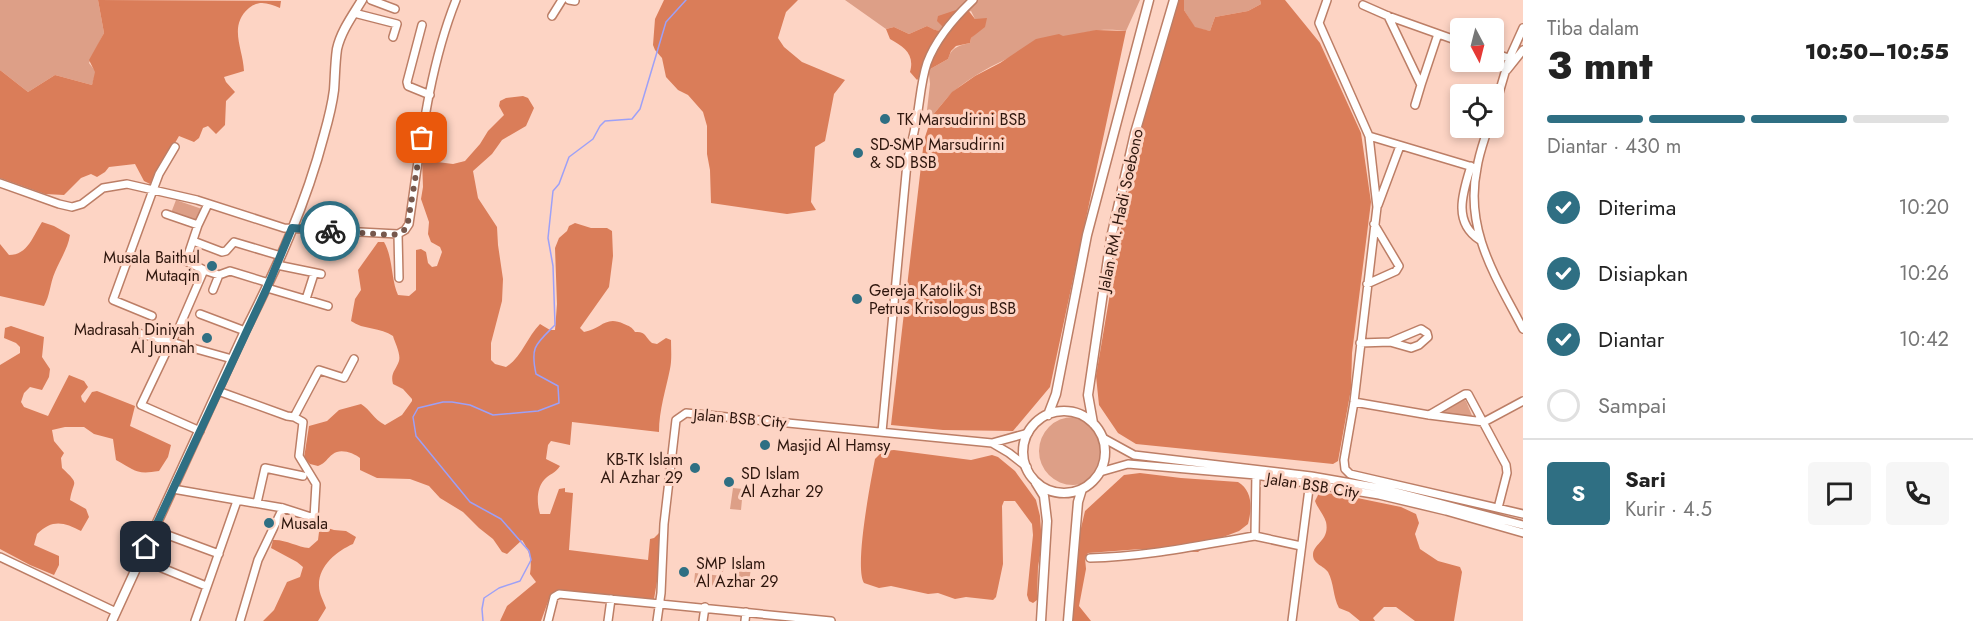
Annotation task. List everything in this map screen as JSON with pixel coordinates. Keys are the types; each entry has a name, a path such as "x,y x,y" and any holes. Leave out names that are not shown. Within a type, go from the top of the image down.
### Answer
{"main road":[{"path":"112,621 268,285 292,228 314,171 324,135 334,91 337,49 345,28 362,0"},
{"name":"Jalan RM. Hadi Soebono","path":"1028,433 1038,421 1048,414 1056,394 1087,236 1149,0"},
{"name":"Jalan RM. Hadi Soebono","path":"1103,438 1093,423 1088,395 1111,238 1135,133 1174,0"},
{"path":"1048,414 1060,411 1072,412 1093,423"},
{"path":"1028,433 1023,450 1027,467 1044,496 1047,521 1041,621"},
{"path":"1035,481 1057,492 1082,489 1100,472 1105,452 1103,438"},
{"path":"1068,621 1078,502 1082,489"}],"street":[{"path":"371,0 395,9"},
{"path":"0,183 72,207 82,204 103,188 127,184 208,204 284,228 398,234 409,224 430,94 447,23 456,0"},
{"path":"552,16 562,0"},
{"path":"882,432 906,163 916,126 923,78 928,61 939,41 973,0"},
{"path":"1327,0 1319,23 1369,136 1377,207"},
{"path":"1364,5 1450,38"},
{"path":"354,13 397,24 393,37"},
{"path":"1388,16 1421,85"},
{"path":"422,25 407,82 408,86 430,94"},
{"path":"1502,84 1523,28"},
{"path":"1415,105 1438,34"},
{"path":"1512,59 1523,50"},
{"path":"1504,56 1512,59"},
{"path":"1369,136 1474,167"},
{"path":"1480,240 1468,230 1461,210 1462,195 1484,138"},
{"path":"1400,146 1377,207 1374,224 1354,402 1344,460 1345,468 1350,474 1523,514"},
{"path":"152,316 113,300 159,174 176,147"},
{"path":"1474,167 1474,211 1480,240 1523,329"},
{"path":"208,204 186,261 219,274 230,271 328,306"},
{"path":"166,214 198,225"},
{"path":"1367,284 1396,271 1399,266 1374,224"},
{"path":"398,234 399,278"},
{"path":"193,241 222,252 234,242 280,255"},
{"path":"277,265 317,274 306,299"},
{"path":"200,431 141,405 204,270"},
{"path":"213,290 219,274"},
{"path":"200,314 245,332"},
{"path":"1360,343 1390,342 1411,348 1428,337 1427,333 1418,329 1390,342"},
{"path":"138,333 232,359"},
{"path":"294,417 320,370 344,378 354,359"},
{"path":"173,489 283,508 314,518 316,484 299,457 303,422 218,391"},
{"path":"1429,415 1466,394 1484,422 1506,465 1507,473 1498,508"},
{"path":"1354,402 1484,422 1523,401"},
{"name":"Jalan BSB City","path":"660,603 664,524 676,420 680,416 688,413 992,443 1028,433"},
{"name":"Jalan BSB City","path":"1103,438 1134,455 1380,488 1523,525"},
{"name":"Jalan BSB City","path":"992,443 1027,467"},
{"name":"Jalan BSB City","path":"1100,472 1128,464 1256,472"},
{"path":"257,503 265,468 303,476"},
{"path":"1255,536 1256,472"},
{"path":"1292,621 1310,479"},
{"name":"Jalan BSB City","path":"1310,479 1446,511 1523,533"},
{"path":"195,621 237,501"},
{"path":"240,621 258,560 283,508"},
{"path":"139,528 219,554"},
{"path":"1090,558 1118,558 1255,536 1301,546"},
{"path":"0,556 116,612"},
{"path":"140,559 206,586"},
{"path":"548,621 554,597 557,595 705,607 751,615 831,621"},
{"path":"608,621 611,599"},
{"path":"657,621 660,603"},
{"path":"703,621 705,607"},
{"path":"745,621 751,615"}],"shaded area":[{"path":"0,0 98,0 104,33 89,63 96,72 92,85 55,75 28,92 0,70"},
{"path":"98,0 281,1 280,8 264,3 253,5 239,22 238,38 244,71 224,77 235,92 226,101 225,125 216,134 208,126 203,128 199,138 194,142 179,136 150,184 144,181 135,164 109,167 97,177 91,174 81,178 64,195 45,194 0,178 0,70 28,92 55,75 92,85 95,72 89,60 104,33"},
{"path":"664,0 798,0 786,12 778,38 784,47 802,62 845,80 834,94 825,141 815,147 811,202 816,210 787,214 711,203 707,126 703,112 688,95 678,90 666,77 662,58 653,45 655,19"},
{"path":"845,0 1140,0 1126,31 1102,30 1077,34 1040,45 1001,61 951,94 932,116 927,110 930,84 929,74 925,72 948,59 956,48 970,43 971,38 980,29 971,11 942,24 945,29 940,31 927,26 909,34 894,27 886,29"},
{"path":"1177,0 1184,0 1184,10 1195,27 1210,31 1215,17 1248,11 1261,4 1260,0 1285,0 1320,43 1361,133 1371,202 1352,353 1351,389 1338,461 1333,464 1136,444 1118,433 1099,405 1096,376 1124,211 1141,129"},
{"path":"1184,0 1260,0 1261,4 1248,11 1215,17 1210,31 1195,28 1184,10"},
{"path":"959,9 959,14 962,15 968,10 975,19 987,18 985,27 971,38 970,43 956,46 948,59 925,72 917,80 910,72 910,56 900,45 890,39 886,29 894,27 909,34 927,26 940,31 945,29 937,21 938,16"},
{"path":"1096,30 1126,31 1050,387 1013,431 943,430 891,425 924,140 932,116 952,92 1036,39"},
{"path":"523,96 528,98 534,108 526,126 502,140 492,154 473,171 478,198 497,227 503,279 502,301 491,343 491,360 495,364 506,367 516,358 540,324 550,330 555,330 557,304 555,248 559,238 569,226 575,223 591,228 607,228 612,231 613,256 609,287 580,328 584,332 608,322 618,322 635,332 643,333 652,343 657,344 666,338 671,340 671,358 661,408 659,432 572,422 570,445 551,441 548,445 546,459 560,466 544,480 538,497 540,514 550,514 559,489 565,488 565,492 573,493 569,550 648,560 650,539 659,533 660,564 654,599 559,590 549,599 541,621 500,621 507,606 536,582 530,574 530,556 522,540 507,554 502,552 493,539 463,512 440,498 429,486 410,479 377,478 360,470 360,458 351,453 336,452 318,466 310,464 304,458 309,426 327,421 339,410 361,404 385,425 402,415 412,401 403,389 393,384 393,374 398,364 399,352 393,336 351,321 355,299 361,290 358,270 378,242 384,242 398,295 409,296 416,290 416,250 421,249 426,252 428,263 432,267 437,266 442,252 440,247 431,242 428,234 429,222 421,199 422,160 453,164 465,161 488,131 504,115 499,106 500,101"},
{"path":"176,200 202,209 197,222 171,213"},
{"path":"42,222 70,235 53,276 44,306 0,296 0,244 9,255 21,252 29,244"},
{"path":"11,326 44,337 42,357 50,369 49,377 42,390 30,387 24,393 21,402 24,407 48,416 69,375 84,381 88,387 81,396 85,403 92,392 97,391 135,406 130,426 171,445 168,457 159,471 140,472 116,460 113,439 94,434 84,427 52,430 54,441 64,453 61,458 62,468 74,480 70,500 86,509 89,517 81,531 64,524 53,524 37,534 34,545 59,556 59,565 54,575 0,549 0,365 20,353 20,347 16,343 4,338 5,328"},
{"path":"1463,399 1473,418 1440,413"},
{"path":"1073,417 1086,420 1097,427 1104,438 1107,451 1104,464 1097,475 1086,482 1073,485 1060,482 1049,475 1042,464 1039,451 1042,438 1049,427 1060,420"},
{"path":"894,450 971,460 992,455 1015,471 1036,500 1040,516 1042,544 1038,567 1037,600 1033,603 1029,601 1027,595 1032,524 1015,501 1004,501 1002,506 1003,564 996,597 993,600 966,597 955,599 938,593 928,594 891,586 879,588 864,583 861,574 862,542 875,459 883,451"},
{"path":"1140,473 1238,482 1249,495 1248,524 1239,531 1210,542 1198,552 1141,549 1088,553 1085,558 1086,569 1079,606 1091,621 1071,621 1077,545 1085,511 1124,475"},
{"path":"733,488 743,489 741,510 730,509"},
{"path":"1319,493 1338,494 1401,507 1416,514 1419,523 1415,534 1420,549 1438,561 1460,567 1462,572 1454,621 1415,621 1396,607 1384,607 1373,618 1375,621 1360,621 1349,612 1339,608 1328,572 1313,558 1314,551 1324,538 1327,528 1325,519 1315,501"},
{"path":"301,520 334,530 346,531 356,537 353,544 335,555 322,572 319,589 326,608 318,621 263,621 274,610 287,582 300,577 303,567 271,548 273,540 309,548 318,540 319,532 301,525 299,523"},
{"path":"696,556 724,559 723,572 695,568"},
{"path":"735,558 752,560 748,590 732,588"},
{"path":"695,573 723,576 722,587 694,583"}],"waterway":[{"path":"483,621 484,598 499,588 520,581 531,560 529,551 501,519 470,502 416,436 413,417 418,408 443,402 470,405 493,415 538,411 559,403 558,386 536,374 534,357 539,341 555,325 553,266 548,238 553,191 559,184 569,157 593,139 605,121 632,119 640,109 666,22 686,0"}],"way so far":[{"path":"330,231 391,235 398,234 407,228 422,138"}],"place":[{"name":"TK Marsudirini BSB","path":"885,119"},
{"name":"SD-SMP Marsudirini & SD BSB","path":"858,153"},
{"name":"Musala Baithul Mutaqin","path":"212,266"},
{"name":"Gereja Katolik St Petrus Krisologus BSB","path":"857,299"},
{"name":"Madrasah Diniyah Al Junnah","path":"207,338"},
{"name":"Masjid Al Hamsy","path":"765,445"},
{"name":"KB-TK Islam Al Azhar 29","path":"695,468"},
{"name":"SD Islam Al Azhar 29","path":"729,482"},
{"name":"Musala","path":"269,523"},
{"name":"SMP Islam Al Azhar 29","path":"684,572"}],"route":[{"path":"146,547 267,288 292,228 330,231"}]}
